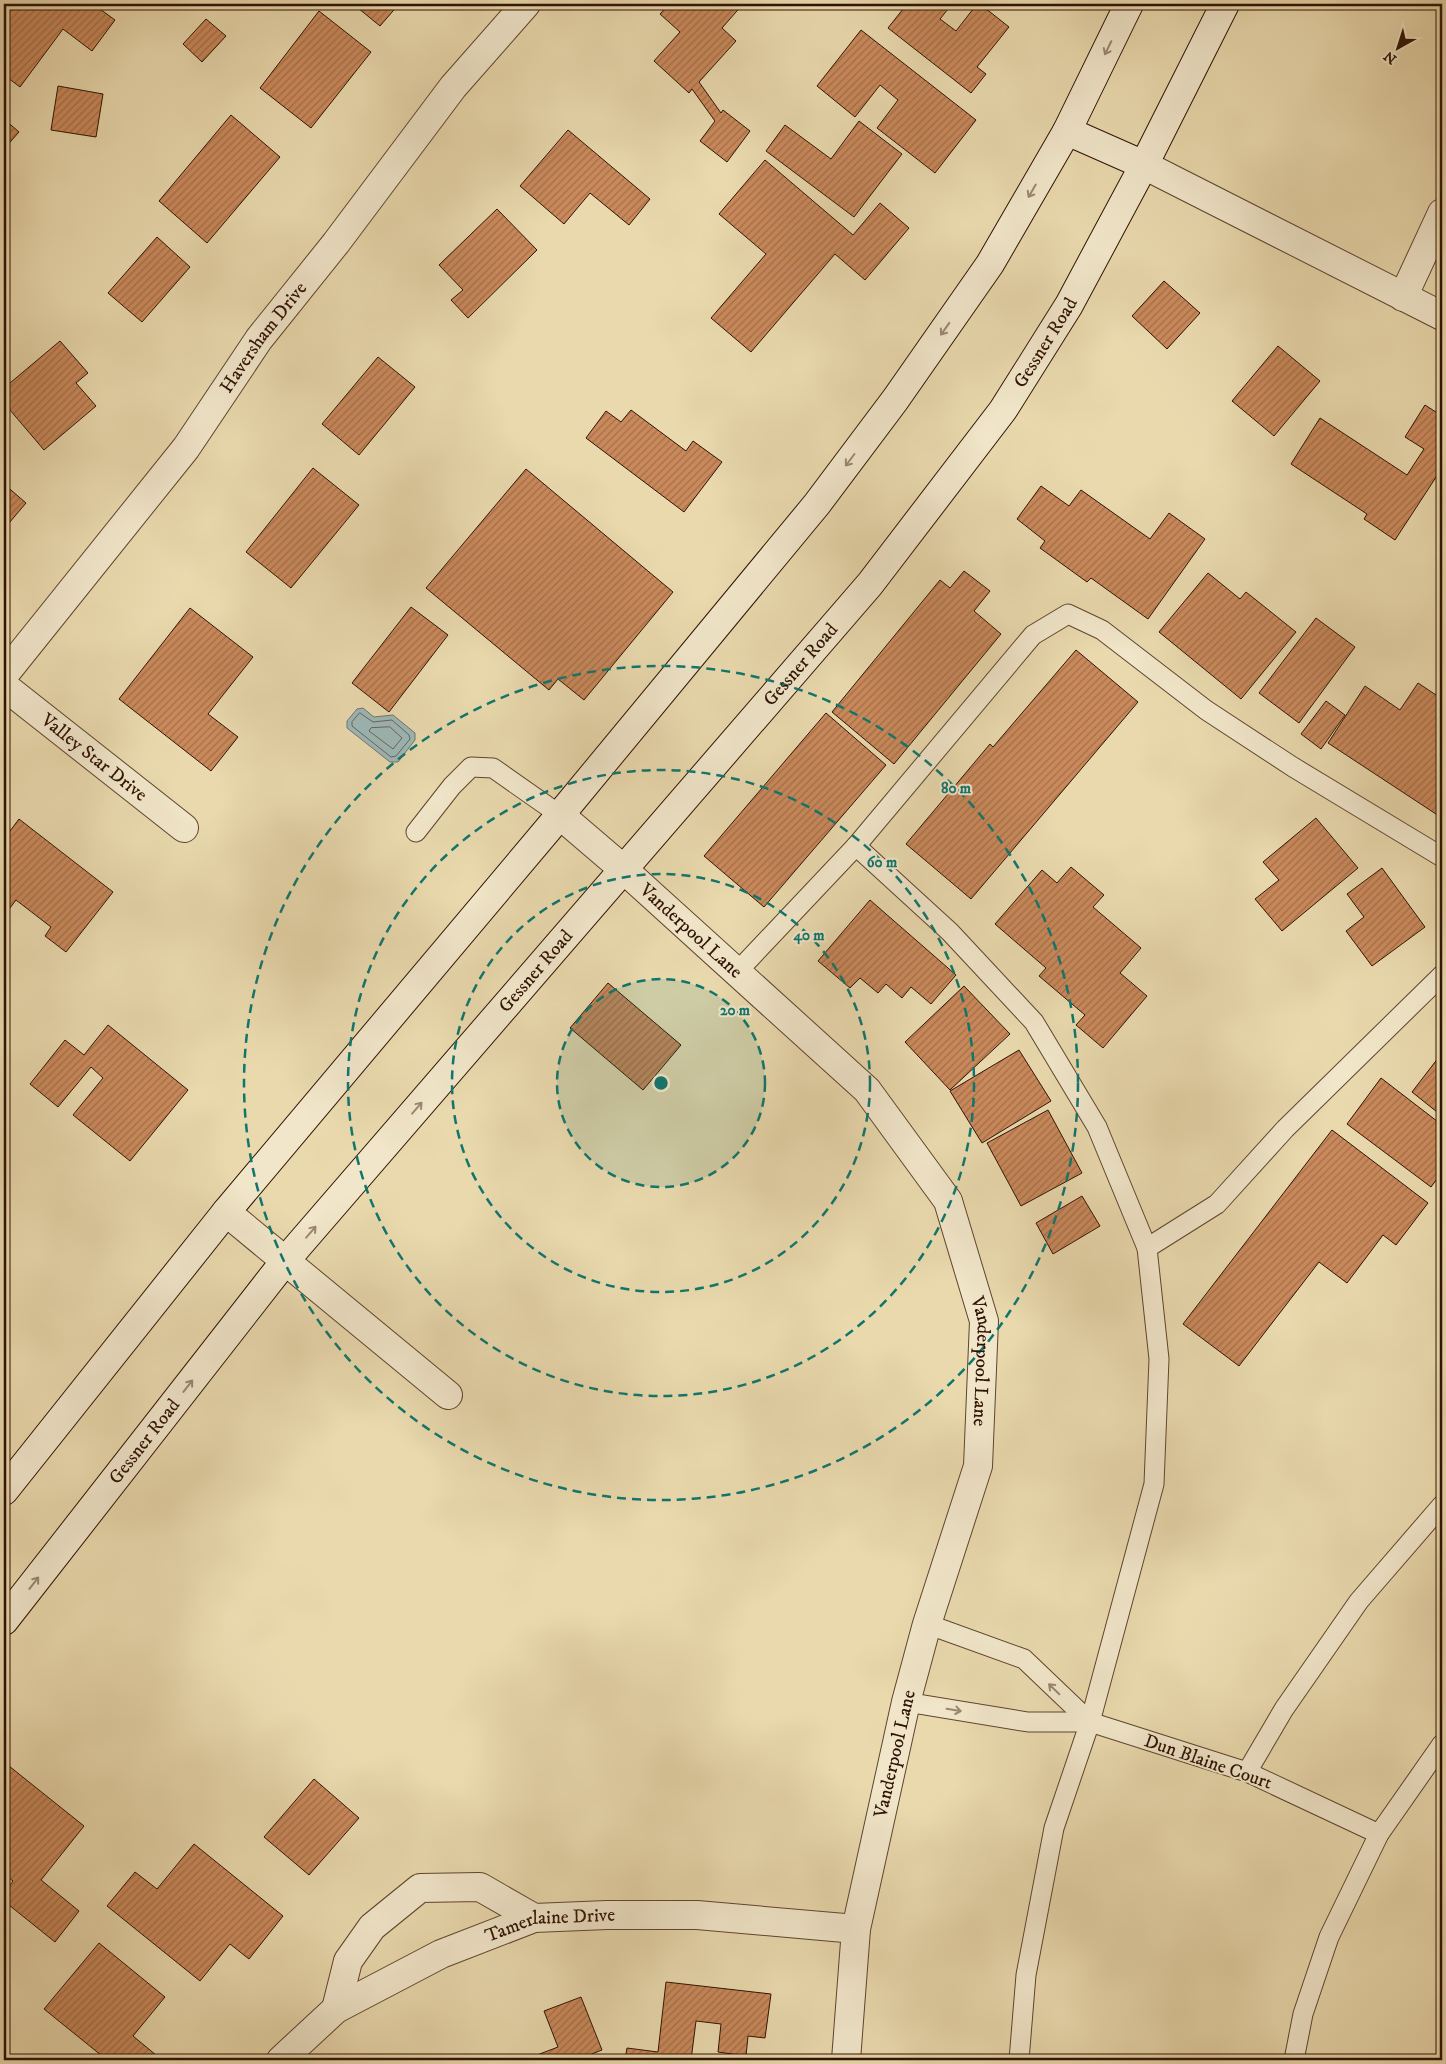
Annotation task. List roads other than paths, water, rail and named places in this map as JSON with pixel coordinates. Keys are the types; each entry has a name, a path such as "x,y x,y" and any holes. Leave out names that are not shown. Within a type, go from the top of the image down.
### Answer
{"street":[{"name":"Haversham Drive","path":"4,674 186,448 259,339 336,243 453,87 526,4"},
{"path":"4,1491 226,1212 560,815 817,504 895,400 990,264 1067,130 1129,4"},
{"name":"Gessner Road","path":"4,1621 285,1261 622,868 870,584 1003,410 1069,305 1144,164 1225,4"},
{"path":"1067,130 1144,164 1442,316"},
{"path":"1403,296 1442,213"},
{"name":"Valley Star Drive","path":"4,686 184,828"},
{"name":"Vanderpool Lane","path":"560,815 622,868 867,1090 948,1201 984,1321 978,1466 928,1624 906,1702 856,1929 846,2060"},
{"path":"226,1212 448,1395"},
{"path":"336,2009 348,1961 372,1927 420,1888 480,1886 534,1918"},
{"name":"Tamerlaine Drive","path":"281,2060 336,2009 442,1954 534,1918 607,1915 698,1915 856,1929"}],"lane":[{"path":"737,972 856,846 1033,635 1068,614 1102,630 1206,710 1285,762 1442,857"},
{"path":"416,832 452,786 471,767 493,768 560,815"},
{"path":"856,846 950,932 1034,1022 1097,1127 1147,1248 1159,1359 1154,1484 1090,1722 1054,1828 1026,1974 1019,2060"},
{"path":"1147,1248 1217,1204 1285,1129 1442,975"},
{"path":"1247,1772 1284,1709 1359,1601 1442,1505"},
{"name":"Dun Blaine Court","path":"928,1624 1024,1660 1090,1722"},
{"name":"Dun Blaine Court","path":"906,1702 1028,1722 1090,1722 1247,1772 1379,1834"},
{"path":"1294,2060 1303,2014 1329,1937 1379,1834 1442,1744"}],"water":[{"path":"363,708 374,717 393,715 415,733 415,740 398,762 390,762 347,728 347,721 357,709"}]}
